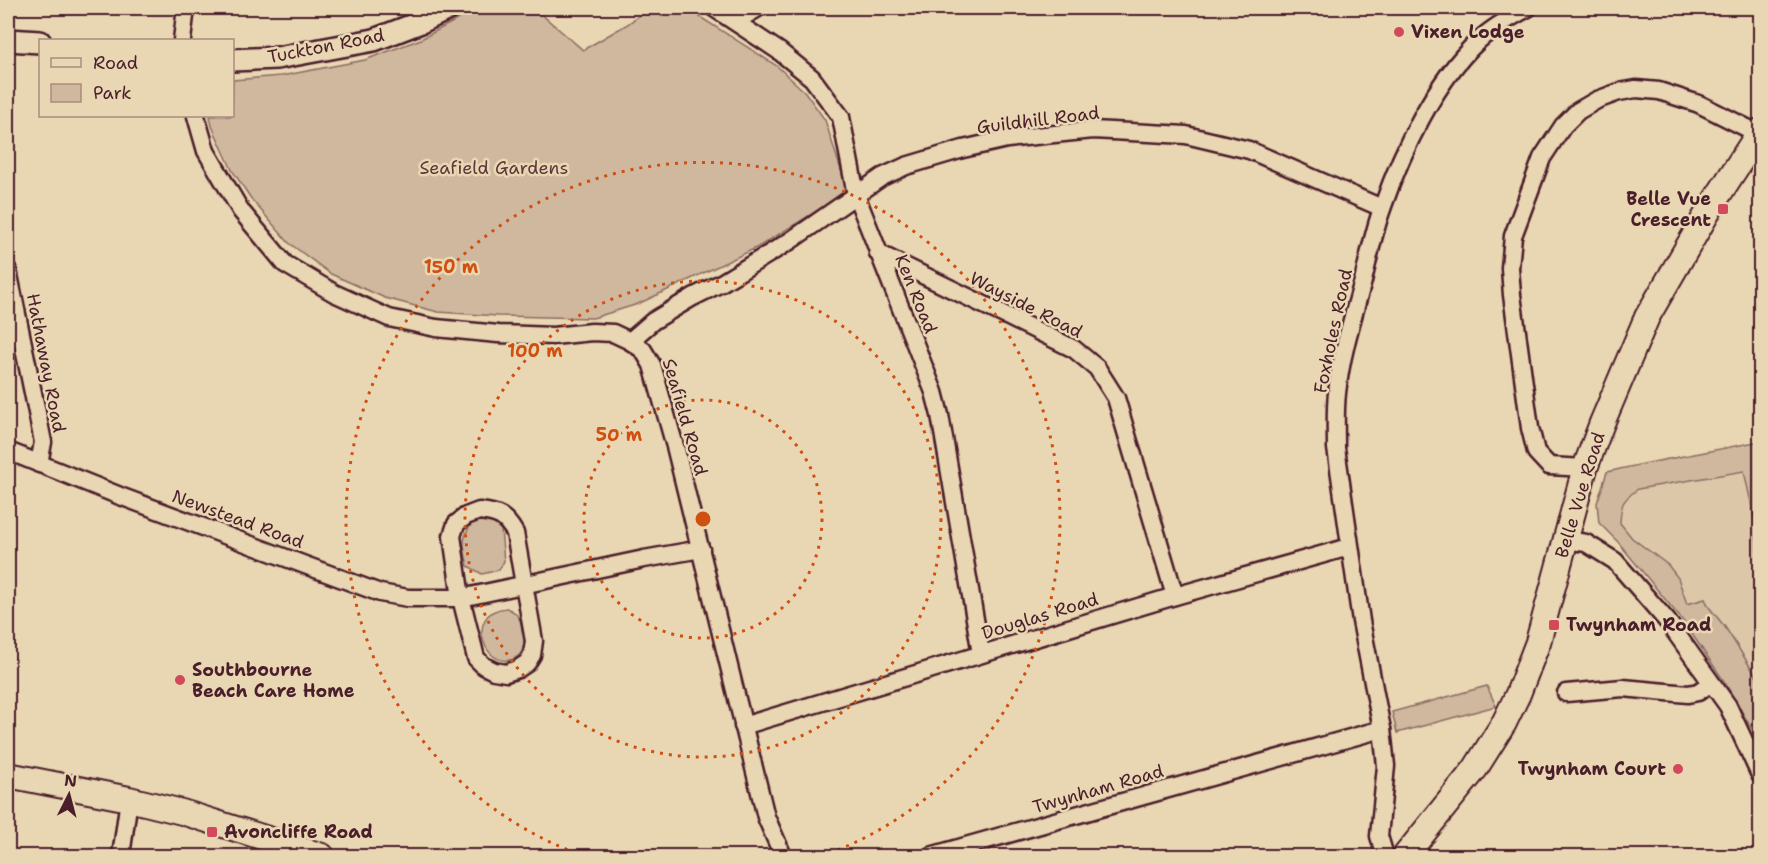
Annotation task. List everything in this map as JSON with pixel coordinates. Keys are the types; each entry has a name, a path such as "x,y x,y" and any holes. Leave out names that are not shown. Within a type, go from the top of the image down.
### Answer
{"main road":[{"name":"Belle Vue Road","path":"1405,856 1475,769 1504,723 1538,642 1585,468 1647,317 1712,205 1760,133"},
{"path":"8,775 192,814 322,856"}],"street":[{"path":"182,39 186,8"},
{"name":"Tuckton Road","path":"234,60 277,58 374,40 450,8"},
{"name":"Ken Road","path":"714,8 780,51 812,78 840,117 856,195 937,403 981,654"},
{"path":"736,21 758,8"},
{"name":"Foxholes Road","path":"1385,856 1379,836 1386,766 1382,729 1361,621 1336,448 1337,391 1382,208 1399,162 1439,89 1460,61 1478,41 1503,22 1528,8"},
{"path":"8,40 39,42"},
{"path":"1585,468 1549,466 1536,452 1530,428 1513,306 1510,268 1513,236 1542,158 1563,126 1578,111 1597,100 1636,89 1659,91 1699,104 1760,133"},
{"name":"Seafield Road","path":"196,117 206,151 241,211 285,264 334,293 389,318 436,328 553,336 592,332 613,333 643,350 652,365 701,549 766,817 783,856"},
{"name":"Guildhill Road","path":"630,341 653,321 790,241 882,177 906,166 1007,139 1093,130 1186,135 1249,150 1382,208"},
{"name":"Wayside Road","path":"878,253 1074,349 1097,368 1116,398 1174,596"},
{"name":"Hathaway Road","path":"8,272 43,442 39,464"},
{"name":"Newstead Road","path":"8,451 120,496 380,593 408,598 461,598 701,549"},
{"path":"479,511 496,513 509,522 515,533 524,585 534,641 532,655 518,669 506,673 494,671 484,666 476,658 461,598 452,536 456,524 466,516 479,511"},
{"path":"1566,540 1586,543 1615,561 1668,622 1728,706 1761,775"},
{"name":"Douglas Road","path":"743,726 1174,596 1350,547"},
{"path":"1566,693 1623,688 1688,694 1698,692 1711,683"},
{"name":"Twynham Road","path":"930,856 1382,729"},
{"path":"121,856 129,799"}],"shaded area":[{"path":"1760,441 1760,748 1753,731 1724,681 1683,621 1618,542 1599,523 1597,503 1607,472 1661,459 1689,456"}],"green space":[{"name":"Seafield Gardens","path":"479,8 534,8 583,50 650,8 686,8 777,66 805,92 825,120 848,192 758,247 638,304 593,318 438,312 385,298 331,274 289,243 252,200 232,170 210,117 234,117 234,80 281,76 365,60 421,39"},
{"path":"1760,441 1760,563 1758,563 1756,526 1744,471 1638,489 1623,503 1620,523 1632,538 1668,565 1678,578 1687,604 1705,599 1760,682 1757,697 1760,699 1760,748 1753,731 1724,681 1683,621 1618,542 1599,523 1597,503 1607,472"},
{"path":"492,522 501,530 504,561 499,570 482,574 468,566 464,544 472,523"},
{"path":"507,608 514,612 521,622 524,641 518,656 507,660 497,658 489,651 482,630 485,620 493,612"},
{"path":"1487,686 1496,706 1397,733 1392,712"}],"place":[{"name":"Vixen Lodge","path":"1399,32"},
{"name":"Belle Vue Crescent","path":"1723,209"},
{"name":"Twynham Road","path":"1554,625"},
{"name":"Southbourne Beach Care Home","path":"180,680"},
{"name":"Twynham Court","path":"1678,769"},
{"name":"Avoncliffe Road","path":"212,832"}]}
